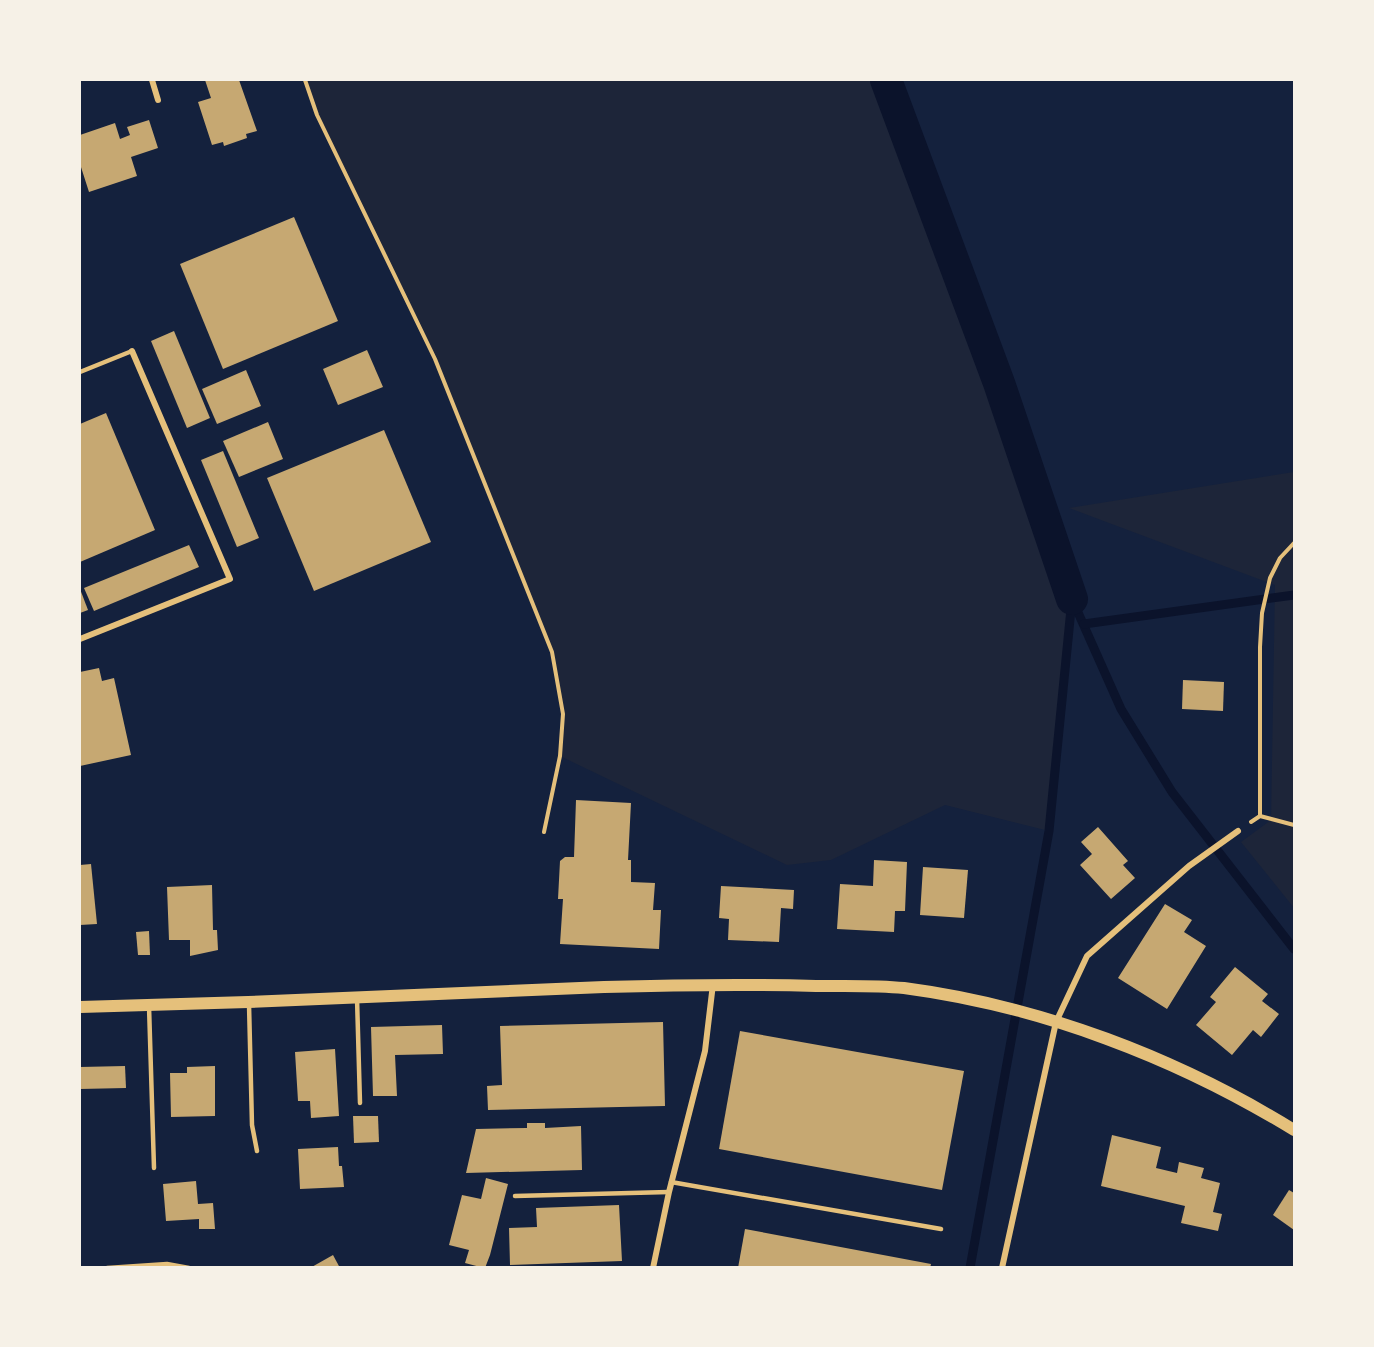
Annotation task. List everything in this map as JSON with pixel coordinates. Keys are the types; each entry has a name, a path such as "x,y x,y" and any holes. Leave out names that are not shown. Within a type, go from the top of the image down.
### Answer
{"main road":[{"path":"80,1007 713,984 902,988 978,1002 1056,1022 1141,1051 1201,1079 1294,1130"}],"street":[{"path":"152,80 158,100"},
{"path":"80,639 230,579 132,351"},
{"path":"1002,1268 1056,1022 1087,956 1189,866 1238,831"},
{"path":"652,1268 671,1182 705,1051 713,984"}],"lane":[{"path":"80,372 132,351"},
{"path":"357,998 360,1104"},
{"path":"249,1002 252,1125 257,1151"},
{"path":"149,1005 154,1168"},
{"path":"671,1182 941,1229"},
{"path":"515,1196 669,1192"},
{"path":"106,1268 167,1264 189,1268"}],"path":[{"path":"305,80 317,115 435,359 552,652 563,714 560,756 544,832"},
{"path":"1294,543 1280,558 1270,578 1262,613 1260,646 1260,816 1294,825"}],"shaded area":[{"path":"305,80 883,80 1072,599 1049,831 945,805 831,860 787,865 560,756 563,714 552,652 435,359 317,115"},
{"path":"1294,472 1294,908 1241,842 1271,820 1275,585 1069,508"}],"building":[{"path":"205,80 239,80 257,131 246,134 247,138 224,146 223,142 212,145 198,102 211,98"},
{"path":"149,120 158,148 131,157 137,176 89,192 80,164 80,135 115,123 120,139 130,135 127,127"},
{"path":"294,217 338,321 223,369 180,264"},
{"path":"174,331 210,418 187,428 151,341"},
{"path":"367,350 383,387 338,405 323,369"},
{"path":"246,370 261,406 217,424 202,389"},
{"path":"106,413 155,530 80,562 80,424"},
{"path":"268,422 283,459 239,477 223,441"},
{"path":"384,430 431,542 314,591 267,478"},
{"path":"223,451 259,538 237,547 201,460"},
{"path":"189,545 199,567 94,611 84,588"},
{"path":"80,589 88,610 80,613"},
{"path":"99,668 102,681 114,678 131,755 80,766 80,672"},
{"path":"1183,680 1224,682 1223,711 1182,709"},
{"path":"576,800 631,803 628,860 631,860 631,882 655,883 653,910 661,910 659,949 560,944 563,899 558,899 560,861 565,857 574,857"},
{"path":"1098,827 1128,861 1123,865 1135,878 1111,899 1080,865 1092,854 1081,842"},
{"path":"874,860 907,862 905,911 895,911 894,932 837,929 840,884 873,886"},
{"path":"91,864 97,924 80,925 80,865"},
{"path":"923,867 968,870 964,918 920,915"},
{"path":"212,885 213,930 217,930 218,950 190,956 190,940 169,940 167,887"},
{"path":"721,886 794,890 793,909 781,908 779,942 728,940 729,919 719,918"},
{"path":"1165,904 1192,920 1184,932 1206,946 1167,1009 1118,978"},
{"path":"149,931 150,955 138,955 136,932"},
{"path":"1235,967 1268,994 1262,1001 1279,1014 1261,1037 1253,1030 1232,1055 1196,1025 1216,1002 1210,997"},
{"path":"663,1022 665,1106 488,1110 487,1086 502,1085 500,1026"},
{"path":"442,1025 443,1054 395,1055 397,1096 373,1096 371,1027"},
{"path":"740,1031 964,1071 942,1190 719,1149"},
{"path":"335,1049 339,1116 311,1118 310,1101 298,1101 295,1052"},
{"path":"125,1066 126,1088 80,1089 80,1067"},
{"path":"215,1066 215,1116 171,1117 170,1073 187,1073 187,1067"},
{"path":"353,1116 378,1116 379,1142 354,1143"},
{"path":"527,1123 545,1123 545,1128 581,1126 582,1170 466,1173 476,1129 527,1128"},
{"path":"1112,1135 1161,1147 1156,1168 1177,1173 1179,1162 1204,1168 1201,1178 1220,1183 1213,1212 1222,1214 1218,1231 1181,1223 1185,1206 1101,1186"},
{"path":"338,1147 339,1166 342,1166 344,1187 300,1189 298,1149"},
{"path":"486,1178 508,1184 490,1255 484,1268 465,1263 469,1250 449,1245 462,1195 481,1199"},
{"path":"196,1181 198,1204 213,1203 215,1229 199,1229 199,1219 166,1221 163,1184"},
{"path":"1289,1190 1294,1193 1294,1230 1273,1215"},
{"path":"619,1205 622,1261 510,1265 509,1228 537,1227 536,1208"},
{"path":"745,1229 931,1264 930,1268 738,1268"},
{"path":"333,1255 340,1268 310,1268"}],"waterway":[{"path":"886,80 999,383 1072,599"},
{"path":"1084,624 1294,595"},
{"path":"1072,599 1121,709 1172,792 1294,949"},
{"path":"970,1268 1049,831 1072,599"}]}
